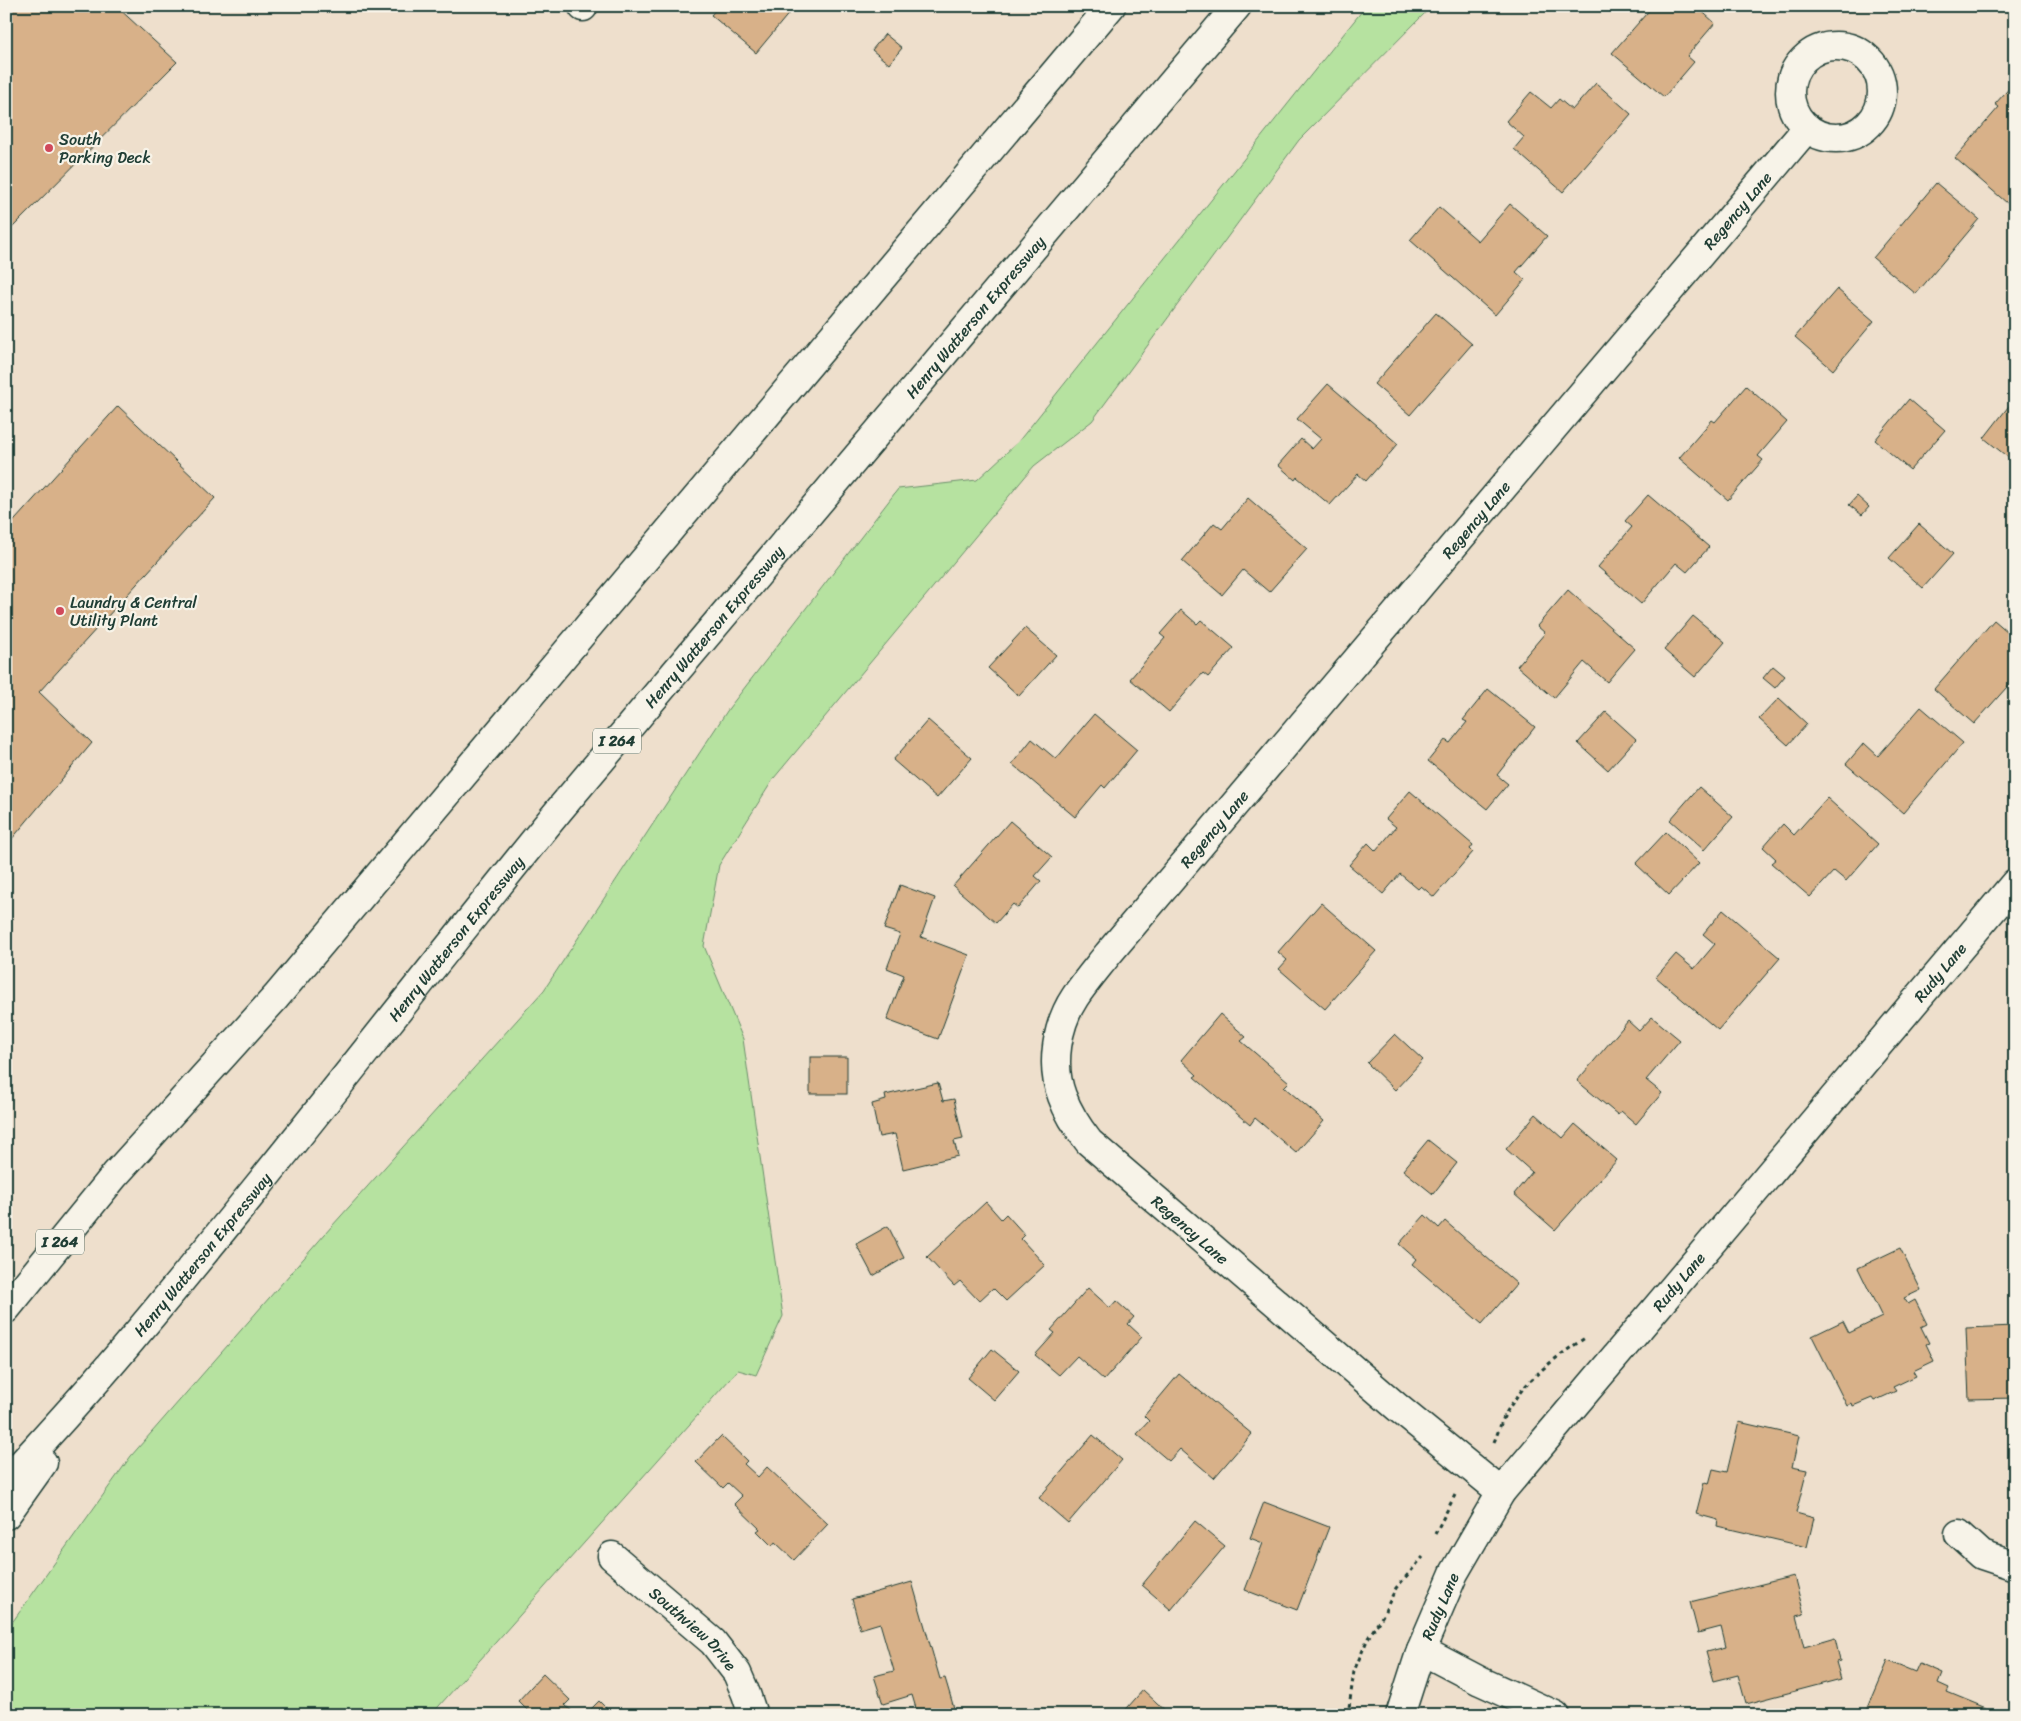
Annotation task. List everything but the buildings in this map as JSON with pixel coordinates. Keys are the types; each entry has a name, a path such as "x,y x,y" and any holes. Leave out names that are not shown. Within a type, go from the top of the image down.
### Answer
{"main road":[{"name":"I 264","path":"6,1309 114,1175 276,997 1111,6"},
{"name":"Henry Watterson Expressway","path":"6,1481 127,1345 283,1155 461,930 560,809 1237,6"},
{"name":"Regency Lane","path":"1501,1492 1397,1407 1089,1142 1071,1117 1061,1094 1056,1064 1059,1035 1065,1016 1075,997 1108,954 1807,128"},
{"name":"Rudy Lane","path":"1400,1715 1421,1650 1454,1574 1501,1492 2015,882"},
{"path":"6,1282 114,1175"},
{"path":"6,1515 127,1345"},
{"path":"1959,1534 1982,1555 2015,1566"},
{"name":"Southview Drive","path":"612,1556 713,1642 737,1674 746,1694 752,1715"},
{"path":"1421,1650 1480,1682 1555,1715"}],"green space":[{"path":"1366,6 1432,6 1299,140 1092,421 1034,466 774,778 719,865 704,946 743,1039 783,1316 756,1375 738,1370 431,1715 6,1715 6,1631 131,1456 332,1226 544,990 729,708 898,489 977,480 1018,442"}],"place":[{"name":"South Parking Deck","path":"49,148"},
{"name":"Laundry & Central Utility Plant","path":"60,611"}]}
